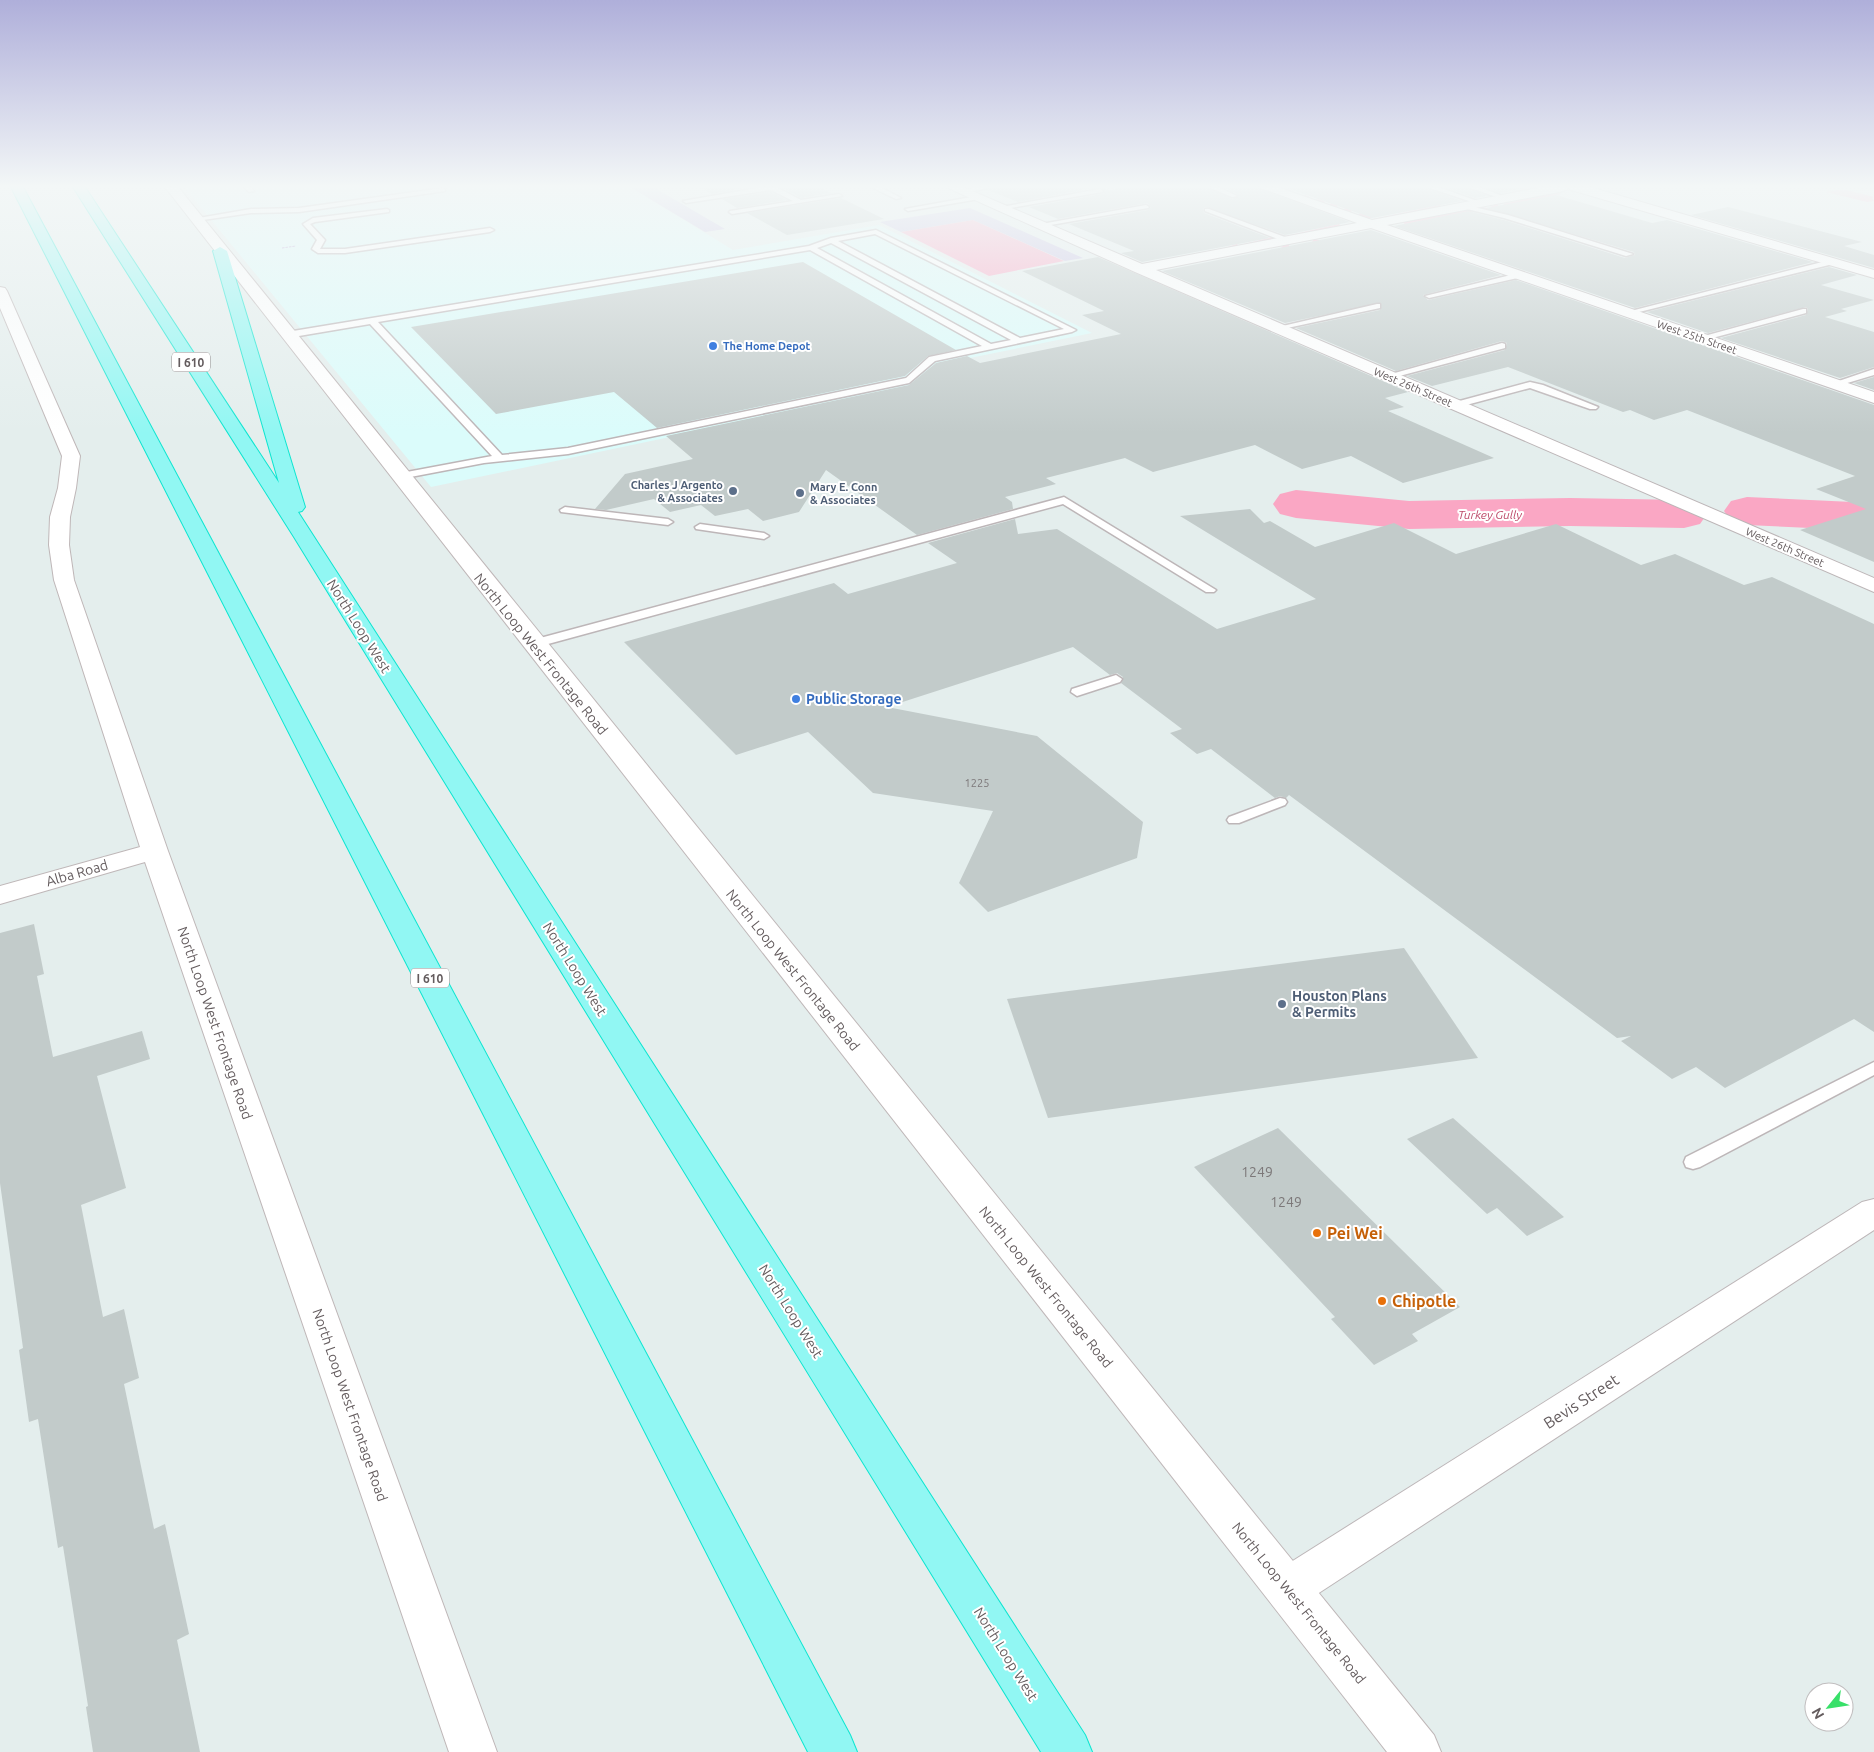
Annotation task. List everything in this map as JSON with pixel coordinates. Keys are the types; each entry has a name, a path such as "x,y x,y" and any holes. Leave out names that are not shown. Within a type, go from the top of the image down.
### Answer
{"highway":[{"name":"I 610","path":"56,269 833,1752"},
{"name":"North Loop West","path":"131,269 304,537 1068,1752"},
{"path":"225,269 304,537"}],"main road":[{"name":"North Loop West Frontage Road","path":"234,269 1417,1752"},
{"name":"West 26th Street","path":"1142,269 1874,586"},
{"name":"West 25th Street","path":"1501,269 1874,398"},
{"path":"1855,269 1874,274"},
{"name":"North Loop West Frontage Road","path":"0,291 71,456 67,488 60,517 59,544 64,580 155,851 472,1752"},
{"name":"Alba Road","path":"0,895 155,851"},
{"name":"Bevis Street","path":"1287,1589 1874,1212"}],"lane":[{"path":"287,335 686,269"},
{"path":"849,269 990,347"},
{"path":"885,269 1019,341"},
{"path":"400,476 499,458 568,451 909,380 932,360 1072,330 950,269"},
{"path":"1627,313 1803,269"},
{"path":"1429,296 1519,275"},
{"path":"1278,328 1377,306"},
{"path":"1701,338 1803,311"},
{"path":"372,321 499,458"},
{"path":"1388,376 1502,346"},
{"path":"1834,384 1874,372"},
{"path":"1455,405 1530,386 1540,387 1593,407"},
{"path":"533,644 1064,500 1210,590"},
{"path":"566,510 668,522"},
{"path":"700,527 764,536"},
{"path":"1077,692 1116,679"},
{"path":"1234,820 1280,802"},
{"path":"1693,1162 1874,1068"}],"shaded area":[{"path":"251,269 965,269 1092,333 970,358 947,379 431,487"},
{"path":"975,269 1025,269 989,276"}],"building":[{"name":"The Home Depot","path":"762,269 815,269 956,350 928,356 905,376 657,428 614,392 496,414 411,327"},
{"path":"1034,269 1125,269 1408,392 1385,398 1404,407 1388,411 1494,458 1403,483 1351,456 1302,469 1255,445 1153,472 1125,458 1046,478 1056,484 1005,497 1012,502 1013,509 917,535 826,470 799,512 763,521 748,509 715,516 701,505 670,512 654,499 606,510 595,509 625,474 693,459 666,436 909,385 936,363 967,356 980,363 1121,334 1082,315 1104,311 1022,271"},
{"path":"1173,269 1483,269 1501,275 1423,295 1428,300 1516,280 1874,405 1874,562 1800,530 1866,509 1816,489 1855,476 1687,410 1654,420 1630,410 1623,412 1508,367 1432,386 1407,376 1505,350 1507,343 1502,341 1396,371 1296,328 1380,310 1381,303 1285,323 1162,271"},
{"path":"1520,269 1787,269 1635,308"},
{"path":"1822,269 1835,269 1857,275 1821,285 1874,300 1841,309 1847,311 1825,317 1874,332 1874,367 1840,378 1721,338 1806,315 1808,309 1806,307 1708,333 1647,312"},
{"path":"1874,377 1874,390 1854,383"},
{"path":"1250,509 1264,523 1270,521 1315,547 1394,523 1456,554 1556,524 1641,565 1675,554 1744,585 1772,577 1874,624 1874,1032 1854,1019 1725,1088 1696,1067 1672,1079 1621,1041 1631,1036 1617,1038 1289,795 1286,798 1280,796 1275,798 1211,749 1197,754 1170,733 1182,729 1121,683 1123,677 1117,673 1110,675 1073,647 887,707 1037,736 1143,822 1137,858 988,912 959,883 993,811 873,793 808,732 736,755 624,642 834,583 848,594 957,563 928,543 1015,519 1018,534 1057,529 1217,629 1316,599 1180,516"},
{"path":"34,924 44,974 37,976 53,1057 142,1031 150,1059 97,1076 126,1188 81,1205 103,1317 124,1309 139,1378 124,1384 154,1529 165,1524 189,1634 177,1640 200,1752 93,1752 86,1707 88,1706 63,1546 58,1548 38,1419 29,1422 19,1350 23,1348 0,1183 0,933"},
{"path":"1404,948 1478,1058 1048,1118 1007,999"},
{"path":"1453,1118 1564,1217 1527,1236 1497,1208 1487,1214 1407,1139"},
{"path":"1278,1128 1460,1307 1412,1334 1418,1341 1374,1365 1331,1319 1335,1317 1194,1167"}],"waterway":[{"name":"Turkey Gully","path":"1296,504 1409,515 1570,512 1684,514"},
{"name":"Turkey Gully","path":"1747,511 1874,517"}],"place":[{"name":"The Home Depot","path":"713,346"},
{"name":"Charles J Argento & Associates","path":"733,491"},
{"name":"Mary E. Conn & Associates","path":"800,493"},
{"name":"Public Storage","path":"796,699"},
{"name":"Houston Plans & Permits","path":"1282,1004"},
{"name":"Pei Wei","path":"1317,1233"},
{"name":"Chipotle","path":"1382,1301"}]}
